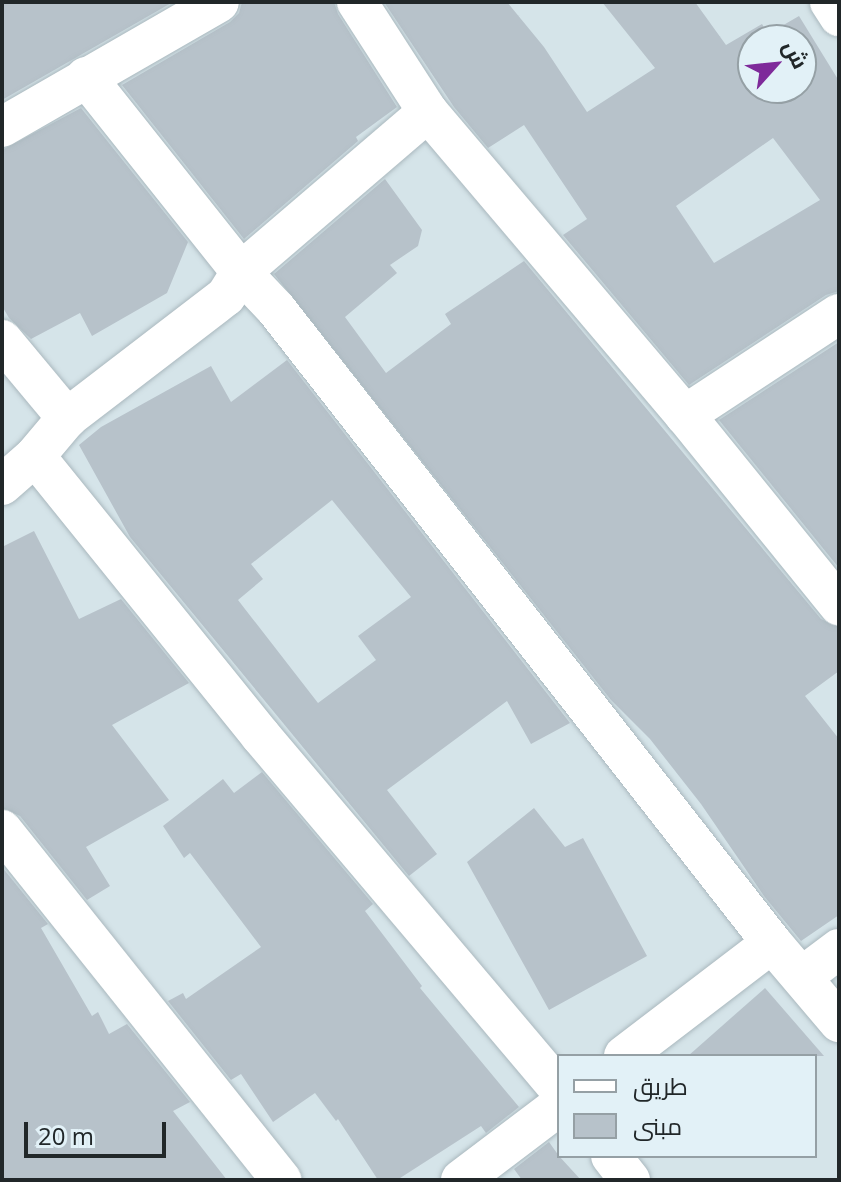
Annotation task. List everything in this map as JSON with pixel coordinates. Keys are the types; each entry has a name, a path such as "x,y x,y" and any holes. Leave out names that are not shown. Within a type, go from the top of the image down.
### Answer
{"street":[{"path":"2,127 219,2"},
{"path":"357,2 428,112 685,415 839,605"},
{"path":"830,2 839,16"},
{"path":"86,77 241,272 276,309 772,943 839,1022"},
{"path":"2,485 35,456 67,418 226,296 241,272 428,112"},
{"path":"685,415 839,314"},
{"path":"2,340 67,418"},
{"path":"35,456 261,736 557,1087"},
{"path":"2,830 281,1180"},
{"path":"627,1054 772,943"},
{"path":"803,976 839,949"},
{"path":"461,1180 557,1108"},
{"path":"613,1158 630,1180"}],"building":[{"path":"2,2 173,2 2,100"},
{"path":"242,2 334,2 338,14 397,107 356,137 358,141 244,239 122,85 230,22 239,13"},
{"path":"384,2 507,2 544,47 587,112 655,68 602,2 695,2 726,45 737,39 737,104 817,104 817,45 839,81 839,291 826,295 689,385 563,235 587,219 524,125 488,148 454,107","holes":["773,138 820,200 714,263 676,206"]},
{"path":"799,16 804,24 785,24"},
{"path":"81,108 188,242 167,293 92,336 80,313 31,339 9,318 2,306 2,150"},
{"path":"385,179 422,230 418,246 390,265 397,273 345,317 386,373 451,324 445,314 524,261 821,619 839,627 839,671 805,696 839,739 839,915 801,941 764,896 701,804 650,739 611,700 274,274"},
{"path":"839,342 839,568 719,420"},
{"path":"287,360 570,723 531,744 507,701 387,790 437,854 409,876 130,537 79,445 101,427 211,366 231,402","holes":["332,500 411,597 358,636 376,660 318,703 238,600 263,579 251,564"]},
{"path":"34,531 79,619 121,599 189,683 112,725 169,800 86,847 110,886 87,900 20,816 2,808 2,547"},
{"path":"262,772 373,904 365,911 422,986 420,988 519,1107 486,1133 481,1126 397,1180 378,1180 338,1119 336,1121 315,1093 273,1122 241,1074 231,1080 168,1001 183,993 186,999 261,947 190,853 184,858 163,826 223,779 234,793"},
{"path":"534,808 565,847 583,838 647,956 549,1010 467,862"},
{"path":"2,867 48,924 41,928 92,1016 98,1012 109,1034 127,1024 190,1102 173,1111 227,1180 2,1180"},
{"path":"765,988 824,1056 817,1054 690,1054"},
{"path":"549,1142 557,1158 561,1158 581,1180 522,1180 514,1169"}]}
